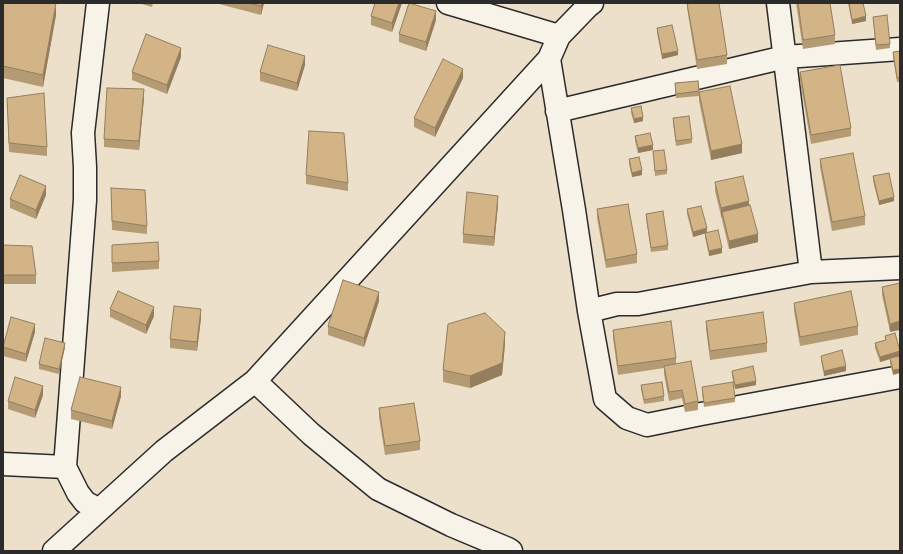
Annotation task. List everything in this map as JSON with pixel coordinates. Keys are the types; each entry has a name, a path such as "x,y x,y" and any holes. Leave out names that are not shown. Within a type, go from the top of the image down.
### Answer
{"street":[{"path":"98,3 83,133 85,200 66,467 78,493 85,502 99,510"},
{"path":"448,3 560,36"},
{"path":"778,3 811,272"},
{"path":"54,551 164,451 255,381 549,59 560,36 588,4"},
{"path":"557,110 785,57 900,49"},
{"path":"549,59 589,311 605,399 627,418 647,425 900,376"},
{"path":"589,311 617,304 638,304 811,272 900,268"},
{"path":"255,381 310,434 378,489 451,525 511,551"},
{"path":"3,464 66,467"}],"building":[{"path":"3,3 56,3 43,75 3,66"},
{"path":"248,3 262,3 261,6"},
{"path":"375,3 399,3 392,23 371,16"},
{"path":"409,3 436,11 426,42 399,34"},
{"path":"687,3 719,3 727,55 697,60"},
{"path":"798,3 830,3 835,35 803,40"},
{"path":"849,3 863,3 866,16 852,20"},
{"path":"887,15 890,44 876,45 873,17"},
{"path":"672,25 678,51 662,54 657,28"},
{"path":"146,34 181,48 167,85 132,72"},
{"path":"268,45 305,56 297,83 260,72"},
{"path":"900,51 900,77 897,78 893,52"},
{"path":"443,59 463,69 435,128 414,118"},
{"path":"840,65 851,128 811,135 800,72"},
{"path":"698,81 699,91 676,94 675,83"},
{"path":"730,86 742,144 711,151 699,92"},
{"path":"107,88 144,89 139,141 104,139"},
{"path":"44,93 47,147 9,143 7,98"},
{"path":"641,106 643,117 634,119 631,108"},
{"path":"689,116 692,139 676,141 673,118"},
{"path":"309,131 344,133 348,183 306,175"},
{"path":"650,133 653,145 638,148 635,136"},
{"path":"664,150 667,170 655,171 653,151"},
{"path":"853,153 865,216 832,222 820,159"},
{"path":"639,157 642,170 632,173 629,159"},
{"path":"889,173 894,197 879,201 873,176"},
{"path":"20,175 46,186 36,210 10,199"},
{"path":"743,176 749,201 721,208 715,182"},
{"path":"111,188 145,190 147,226 112,221"},
{"path":"467,192 498,196 494,237 463,234"},
{"path":"628,204 637,254 606,260 597,209"},
{"path":"750,205 758,234 729,241 722,212"},
{"path":"701,206 707,228 693,232 687,209"},
{"path":"663,211 668,245 651,248 646,214"},
{"path":"718,230 722,248 709,251 705,233"},
{"path":"158,242 159,261 112,263 112,245"},
{"path":"3,245 32,246 36,275 3,275"},
{"path":"343,280 379,292 364,338 328,326"},
{"path":"900,283 900,321 890,324 882,287"},
{"path":"118,291 154,307 146,325 110,309"},
{"path":"851,291 858,326 800,337 794,303"},
{"path":"174,306 201,309 197,342 170,339"},
{"path":"763,312 767,343 710,351 706,321"},
{"path":"485,313 505,332 502,363 470,376 443,370 448,324"},
{"path":"11,317 35,324 26,354 3,347"},
{"path":"671,321 676,358 618,366 613,330"},
{"path":"895,333 900,351 880,357 875,343 886,340 885,336"},
{"path":"45,338 65,343 59,369 39,364"},
{"path":"842,350 846,366 824,371 821,356"},
{"path":"900,356 900,369 893,370 890,358"},
{"path":"691,361 698,401 685,404 682,390 669,392 664,366"},
{"path":"753,366 756,381 735,385 732,371"},
{"path":"15,377 43,386 35,410 8,401"},
{"path":"80,377 121,387 112,421 71,410"},
{"path":"662,382 664,396 644,400 641,385"},
{"path":"733,382 735,398 704,403 702,387"},
{"path":"414,403 420,441 385,446 379,408"}]}
